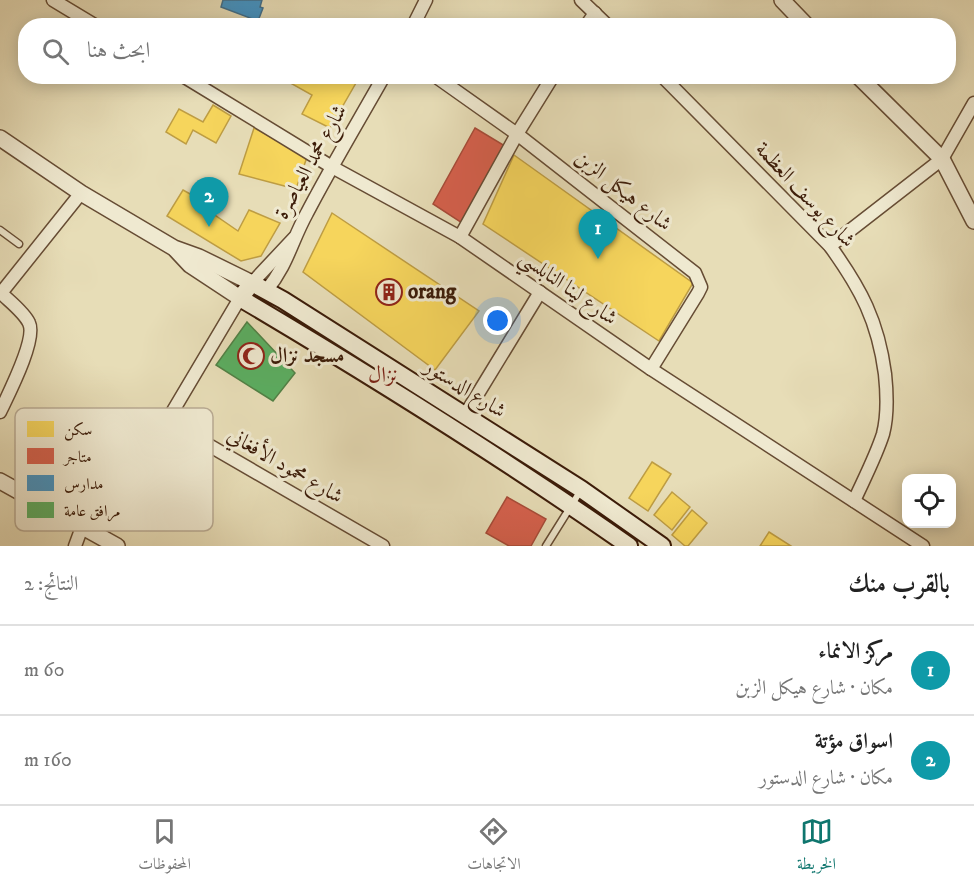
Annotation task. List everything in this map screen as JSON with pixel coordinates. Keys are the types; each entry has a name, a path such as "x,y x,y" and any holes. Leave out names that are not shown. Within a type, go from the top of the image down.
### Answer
{"main road":[{"name":"شارع محمد العياصرة","path":"246,302 259,287"},
{"name":"شارع الدستور","path":"259,287 581,489 662,546"},
{"name":"شارع الدستور","path":"246,302 372,379 629,546"}],"street":[{"path":"52,0 82,18"},
{"path":"416,18 426,0"},
{"path":"581,0 600,18"},
{"path":"782,0 799,18"},
{"path":"592,18 595,13"},
{"name":"شارع لينا النابلسي","path":"196,84 332,167 460,237 651,369 922,546"},
{"name":"شارع محمد العياصرة","path":"259,287 284,267 294,238 379,84"},
{"name":"شارع هيكل الزبن","path":"446,84 517,134 695,273 701,287 651,369"},
{"path":"460,237 517,134 548,84"},
{"name":"شارع يوسف العظمة","path":"670,84 830,246 849,273 876,326 886,381 886,415 883,433 854,501"},
{"path":"866,84 942,159 974,221"},
{"path":"830,246 942,159 974,103"},
{"name":"شارع الدستور","path":"0,138 81,193 174,248 199,257 259,287"},
{"path":"0,411 29,344 31,330 29,322 1,292 81,193"},
{"name":"شارع الدستور","path":"174,248 190,265 246,302"},
{"path":"465,415 540,292"},
{"path":"177,408 246,302"},
{"name":"شارع محمود الأفغاني","path":"213,447 383,546"},
{"path":"0,481 15,489"},
{"path":"75,546 89,531 117,546"}],"lane":[{"path":"0,230 19,244"},
{"path":"546,546 581,489"}],"building: سكن":[{"path":"292,84 355,84 330,128 302,114 312,95"},
{"path":"213,105 231,116 216,143 193,130 186,144 166,132 179,109 203,122"},
{"path":"254,128 307,157 296,189 239,174"},
{"path":"514,155 693,283 659,341 483,224"},
{"path":"183,190 199,199 206,198 216,202 209,211 238,231 249,210 280,223 261,256 241,261 167,216"},
{"name":"orang","path":"332,213 479,311 435,370 303,272"},
{"path":"652,462 671,474 648,511 629,498"},
{"path":"672,492 690,507 672,530 654,515"},
{"path":"692,510 707,523 688,546 685,546 672,535"},
{"path":"769,532 791,546 760,546"}],"building: متاجر":[{"path":"475,128 505,146 462,223 433,204"},
{"path":"507,497 546,519 531,546 509,546 486,533"}],"building: مدارس":[{"path":"223,0 262,0 260,7 263,8 259,18 250,18 221,7"}],"building: مرافق عامة":[{"name":"مسجد نزال","path":"247,322 295,373 273,401 216,365"}],"place":[{"name":"اسواق مؤتة","path":"209,227"},
{"name":"مركز الانماء","path":"598,259"},
{"name":"orang","path":"389,292"},
{"name":"مسجد نزال","path":"251,356"}],"district":[{"name":"نزال","path":"383,375"}]}
